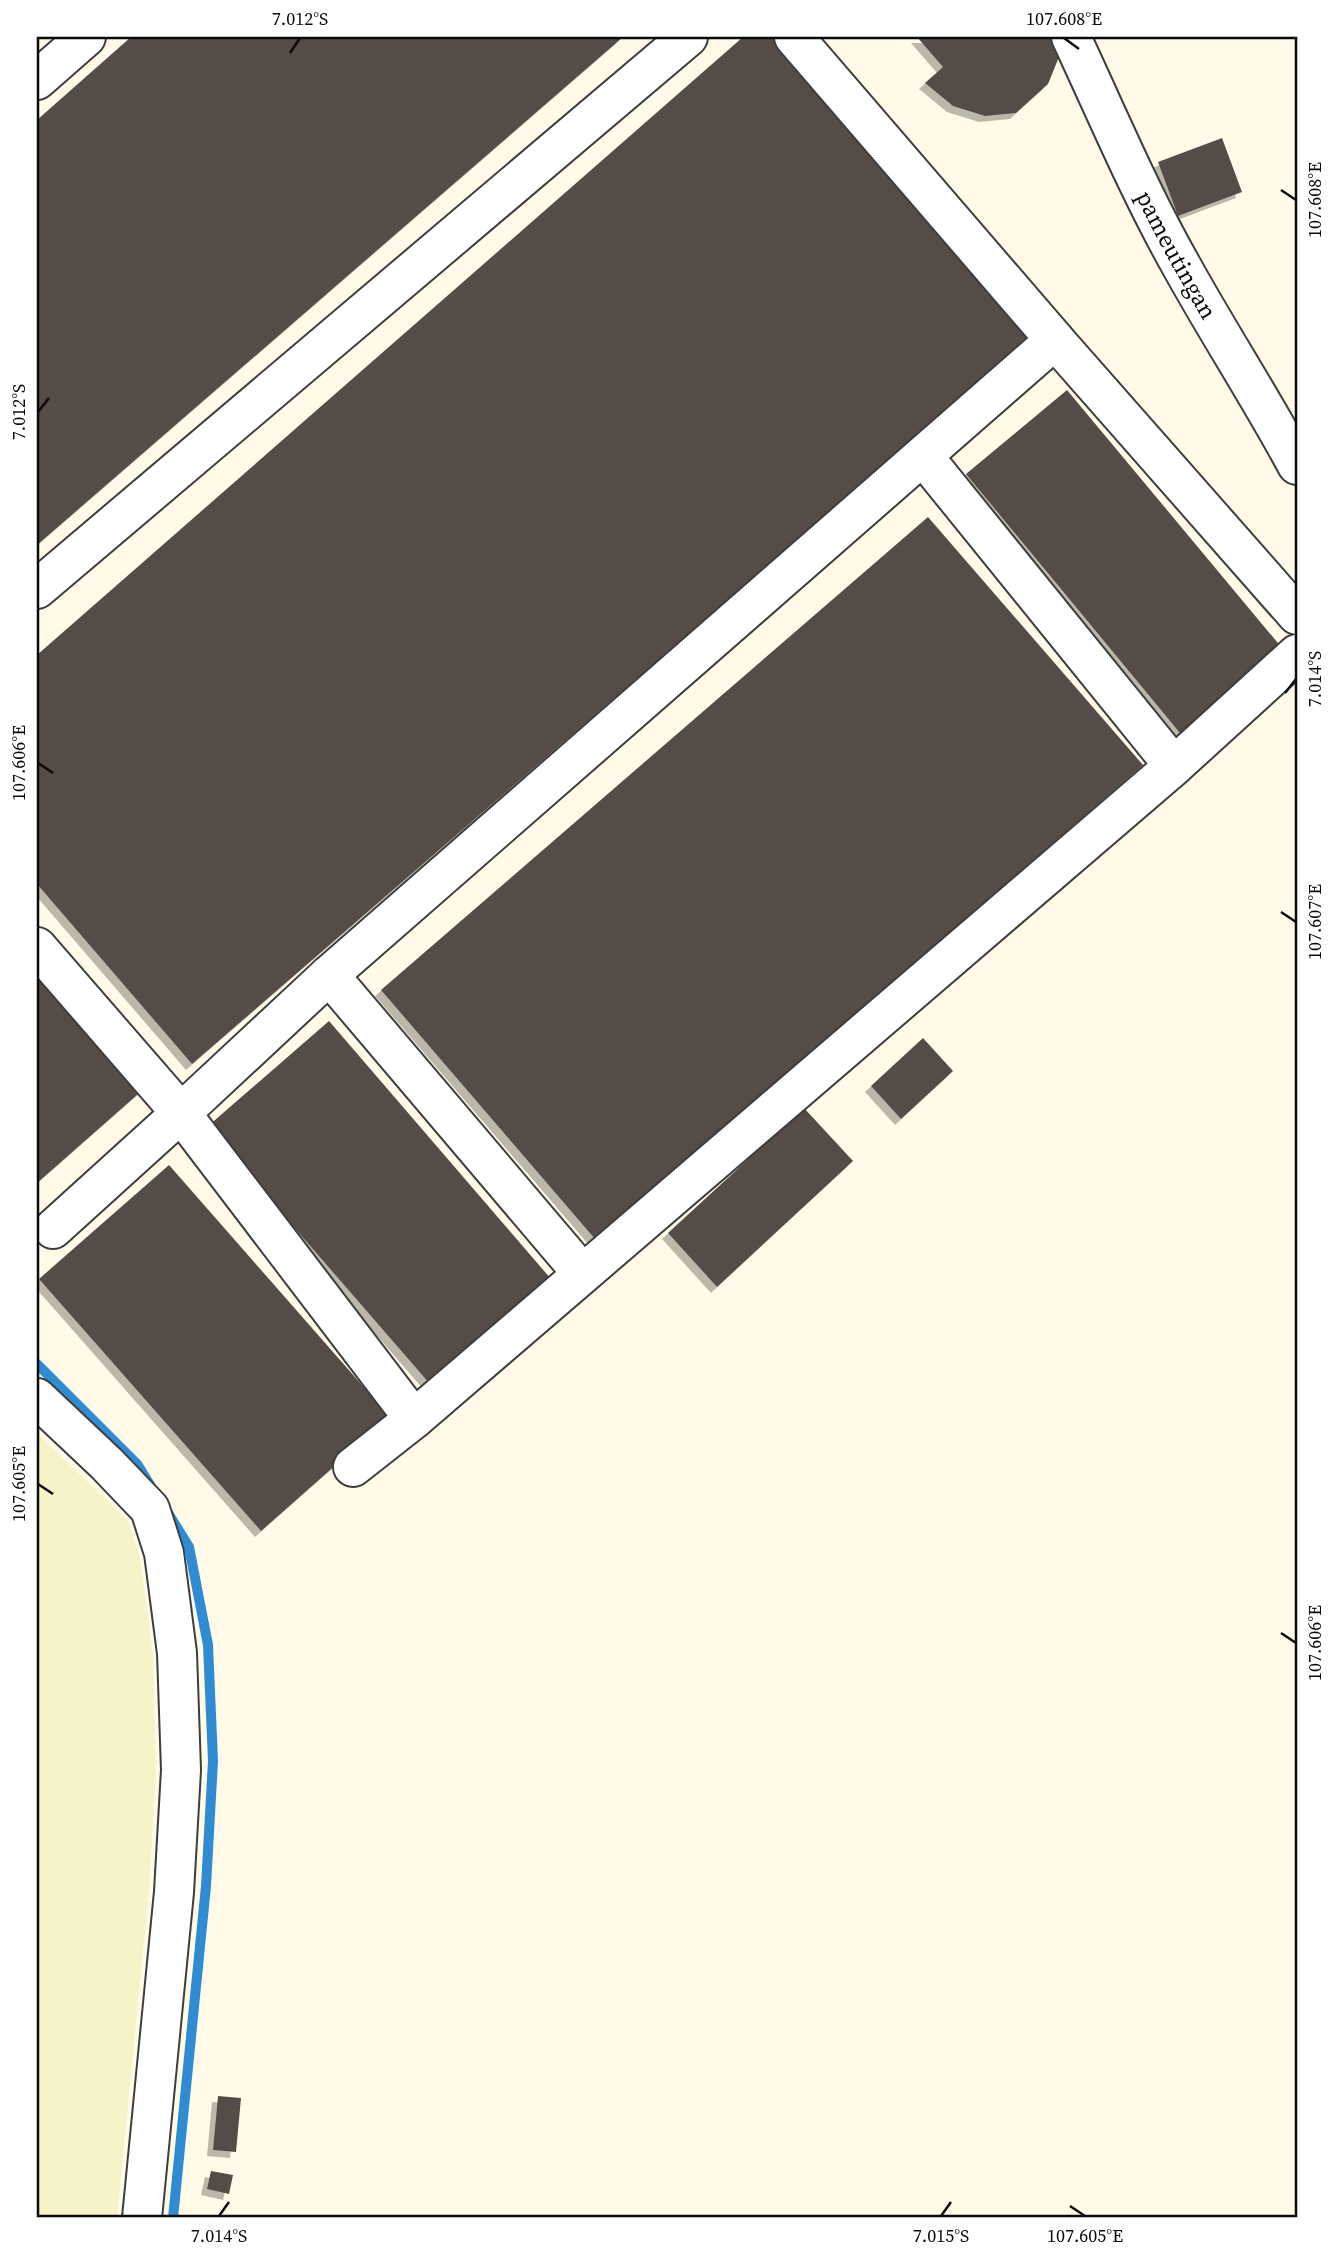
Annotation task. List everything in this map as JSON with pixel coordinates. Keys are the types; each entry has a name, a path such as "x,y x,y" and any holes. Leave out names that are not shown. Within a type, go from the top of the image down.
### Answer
{"street":[{"path":"37,80 86,37"},
{"path":"37,589 688,37"},
{"path":"794,37 1297,615"},
{"name":"pameutingan","path":"1071,37 1150,208 1297,465"},
{"path":"54,1229 330,975 1055,340"},
{"path":"923,456 1174,766"},
{"path":"353,1467 414,1419 1174,766 1297,654"},
{"path":"37,947 181,1113 414,1419"},
{"path":"330,975 582,1273"},
{"path":"37,1398 150,1509 164,1553 176,1641 181,1770 174,1892 142,2218"}],"shaded area":[{"path":"37,1433 128,1521 140,1558 153,1655 156,1770 149,1890 117,2218 37,2218"}],"building":[{"path":"131,37 623,37 37,545 37,120"},
{"path":"743,37 782,37 1038,331 192,1064 37,884 37,655"},
{"path":"917,37 1057,37 1061,52 1048,84 1016,113 985,116 953,106 925,83 943,67"},
{"path":"1222,138 1242,192 1178,216 1158,162"},
{"path":"1067,390 1282,648 1180,733 966,474"},
{"path":"928,517 1143,765 595,1239 381,990"},
{"path":"37,968 146,1087 37,1183"},
{"path":"329,1021 551,1279 430,1384 207,1127"},
{"path":"923,1038 953,1071 901,1119 871,1086"},
{"path":"804,1108 853,1161 717,1287 668,1233"},
{"path":"169,1165 390,1417 261,1531 39,1279"},
{"path":"218,2096 241,2098 236,2152 213,2150"},
{"path":"211,2171 233,2175 229,2194 207,2189"}],"waterway":[{"path":"37,1364 137,1464 150,1485"},
{"path":"168,1513 189,1547 208,1645 213,1761 206,1886 173,2218"}]}
